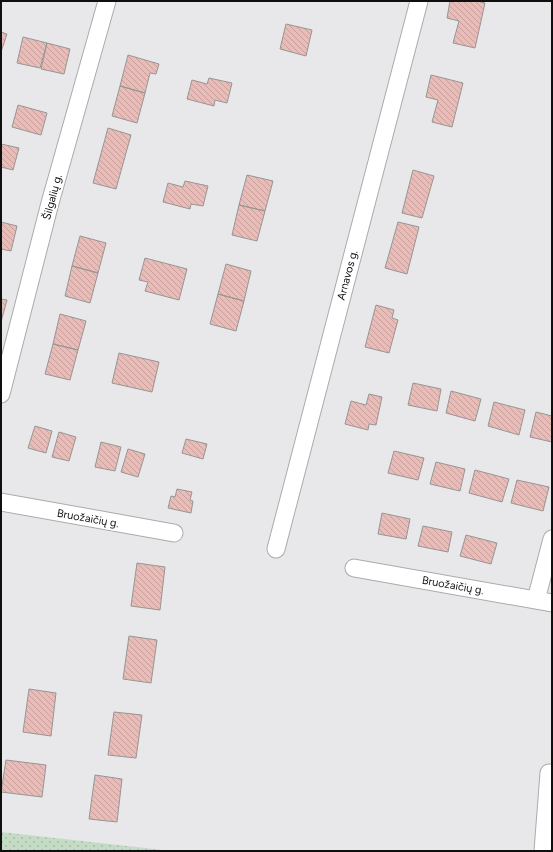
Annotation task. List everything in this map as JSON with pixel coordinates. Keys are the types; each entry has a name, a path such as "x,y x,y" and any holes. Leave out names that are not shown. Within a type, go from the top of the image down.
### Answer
{"street":[{"name":"Šilgalių g.","path":"1,394 50,202 107,1"},
{"name":"Arnavos g.","path":"276,549 419,1"},
{"name":"Bruožaičių g.","path":"1,502 174,533"},
{"path":"544,601 552,539"},
{"name":"Bruožaičių g.","path":"354,568 544,601"},
{"path":"543,851 550,773"}],"green space":[{"path":"1,832 172,851 1,851"}],"building":[{"path":"450,1 477,1 485,3 475,48 453,43 459,21 447,18"},
{"path":"286,24 312,30 306,56 280,49"},
{"path":"1,32 7,34 1,52"},
{"path":"23,37 47,43 40,68 17,63"},
{"path":"47,43 70,49 64,74 41,69"},
{"path":"128,55 159,64 156,74 150,73 145,93 120,86"},
{"path":"431,75 463,83 452,127 432,122 438,100 426,97"},
{"path":"209,78 232,83 227,103 215,100 214,106 187,99 192,80 207,84"},
{"path":"120,86 145,93 137,123 112,116"},
{"path":"18,105 47,113 41,135 12,127"},
{"path":"108,128 131,135 116,189 93,183"},
{"path":"1,144 19,148 13,170 1,167"},
{"path":"413,170 434,176 422,218 402,213"},
{"path":"247,175 273,181 265,211 239,205"},
{"path":"185,181 208,186 203,206 191,204 190,209 163,202 168,183 183,187"},
{"path":"239,205 265,211 257,241 232,235"},
{"path":"1,222 17,226 11,251 1,249"},
{"path":"398,222 419,227 407,274 385,268"},
{"path":"80,236 106,243 98,273 72,266"},
{"path":"145,258 187,269 179,300 145,291 148,282 139,280"},
{"path":"226,264 251,271 244,301 218,294"},
{"path":"72,266 98,273 90,303 65,296"},
{"path":"218,294 244,301 236,331 210,324"},
{"path":"1,299 7,300 1,322"},
{"path":"376,305 394,310 392,318 398,320 389,353 365,347"},
{"path":"60,314 86,321 78,350 53,344"},
{"path":"53,344 78,350 70,380 45,374"},
{"path":"119,353 159,362 152,392 112,383"},
{"path":"413,383 441,389 437,411 408,405"},
{"path":"451,391 481,399 475,421 446,413"},
{"path":"369,394 382,397 376,425 369,424 368,430 345,424 351,401 366,405"},
{"path":"494,402 525,410 519,435 488,426"},
{"path":"536,412 552,416 552,442 530,437"},
{"path":"35,426 52,431 46,453 28,448"},
{"path":"59,432 76,437 69,461 52,457"},
{"path":"186,439 207,444 203,459 182,453"},
{"path":"101,442 121,447 115,471 95,467"},
{"path":"128,449 145,454 138,477 121,472"},
{"path":"394,451 424,458 418,480 388,473"},
{"path":"436,462 465,469 460,491 430,484"},
{"path":"475,470 509,479 502,502 469,493"},
{"path":"517,480 549,487 543,511 511,503"},
{"path":"177,489 192,492 190,500 193,501 191,513 168,508 171,496 175,497"},
{"path":"382,513 410,519 406,539 378,534"},
{"path":"423,526 452,532 448,552 418,546"},
{"path":"466,535 497,543 491,564 460,556"},
{"path":"137,563 165,567 160,610 131,606"},
{"path":"129,636 157,640 151,683 123,679"},
{"path":"29,689 56,693 51,736 23,732"},
{"path":"114,712 142,715 136,758 108,755"},
{"path":"6,760 46,765 42,797 1,792"},
{"path":"95,775 122,779 117,822 89,819"}]}
